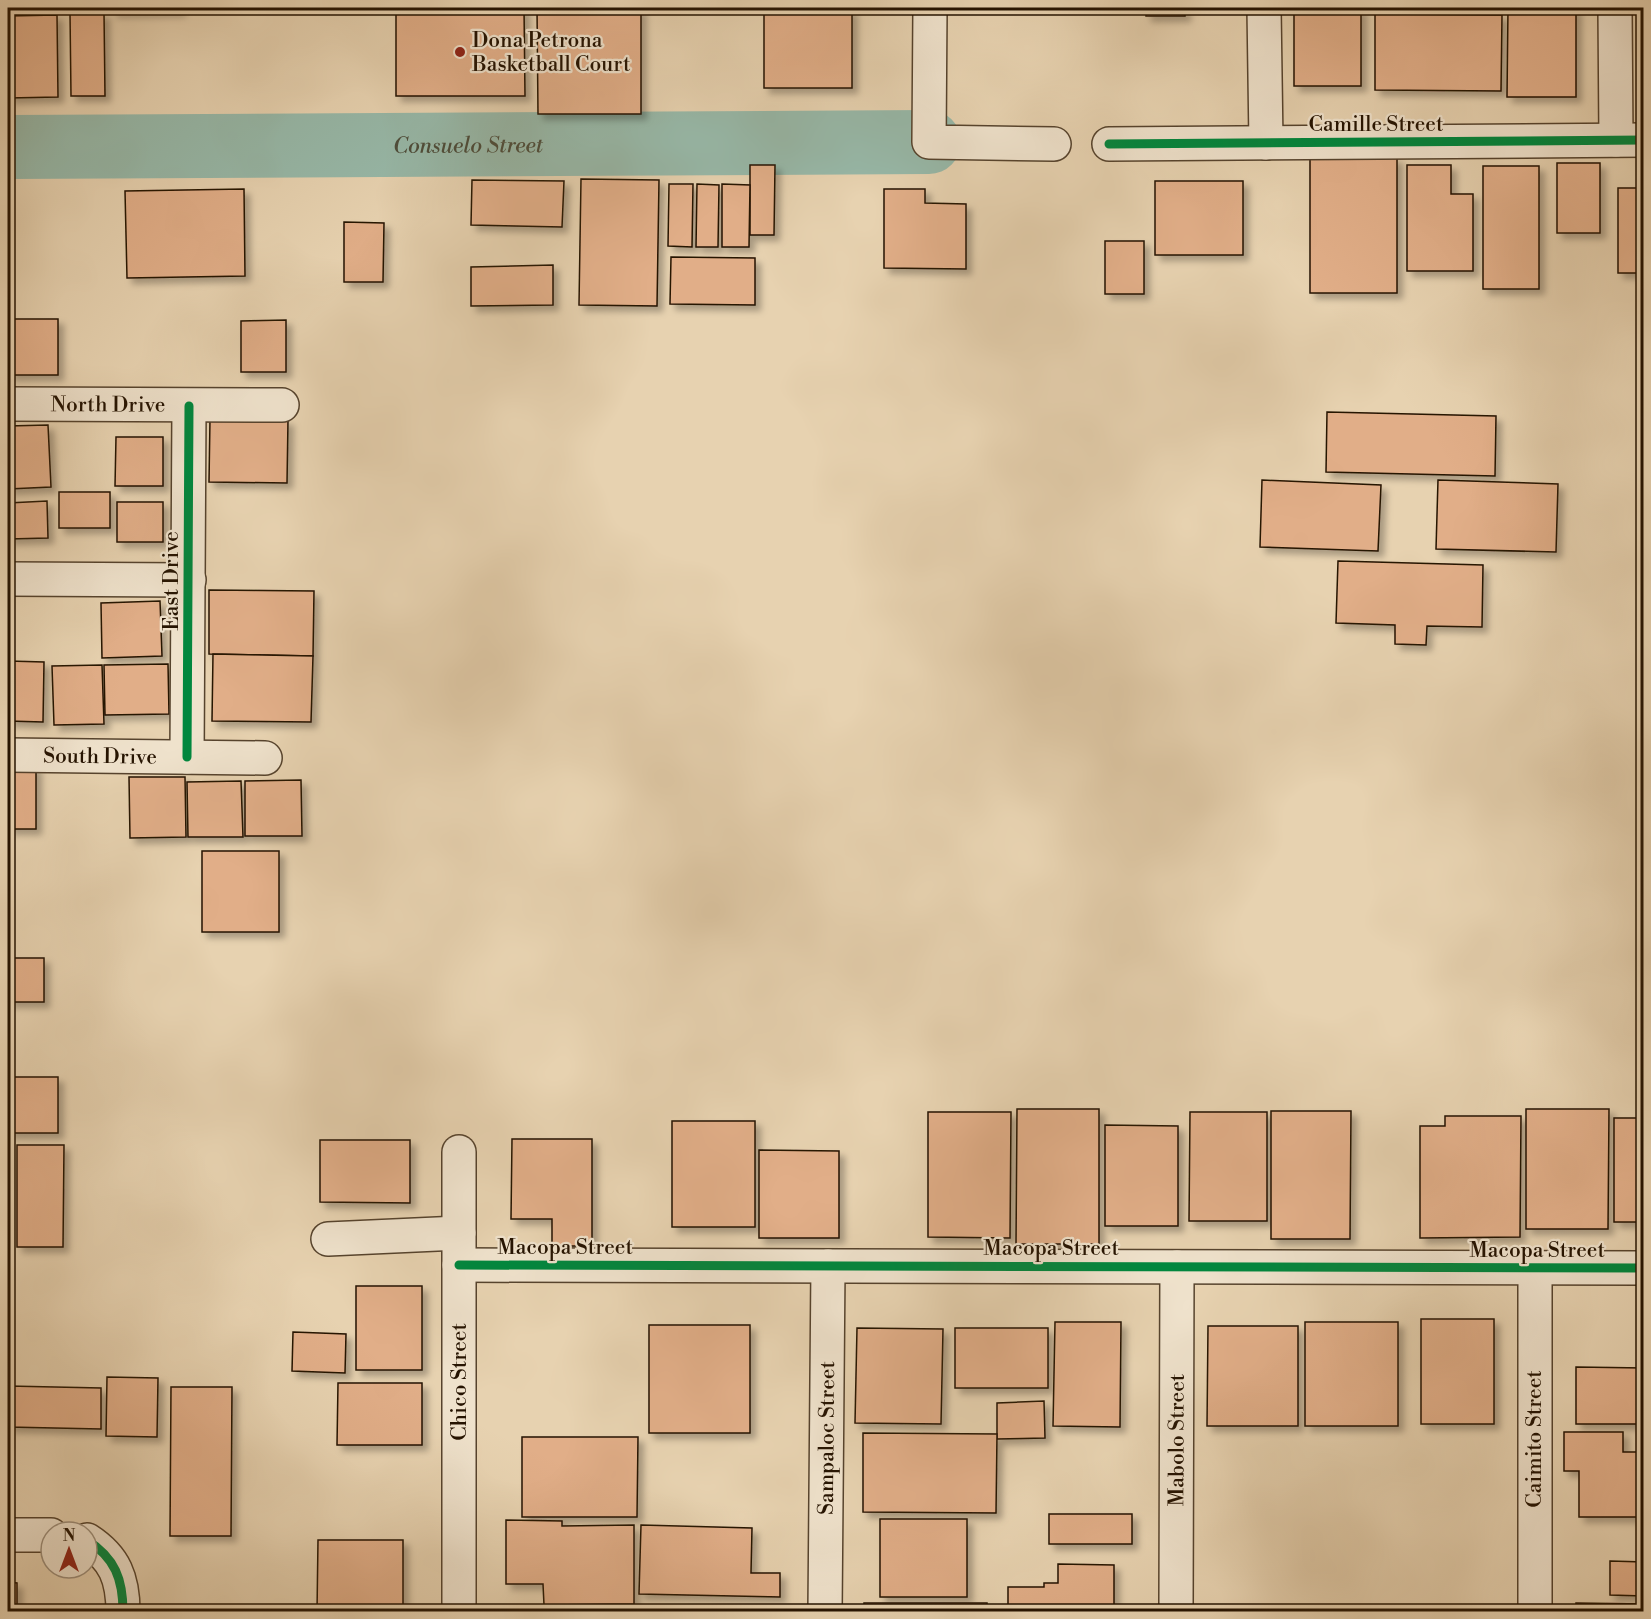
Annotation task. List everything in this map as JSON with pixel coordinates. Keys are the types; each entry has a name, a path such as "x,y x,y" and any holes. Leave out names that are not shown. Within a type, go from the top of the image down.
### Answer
{"street":[{"path":"930,8 929,142 1054,144"},
{"path":"1264,8 1266,143"},
{"path":"1615,8 1630,140"},
{"name":"Camille Street","path":"1109,144 1630,140"},
{"name":"North Drive","path":"8,404 282,405"},
{"name":"East Drive","path":"187,757 189,406"},
{"path":"8,579 189,580"},
{"name":"South Drive","path":"8,755 265,758"},
{"name":"Chico Street","path":"459,1152 459,1611"},
{"name":"Macopa Street","path":"328,1239 459,1249 828,1266 1644,1268"},
{"name":"Sampaloc Street","path":"825,1611 828,1266"},
{"name":"Mabolo Street","path":"1176,1611 1177,1267"},
{"name":"Caimito Street","path":"1535,1268 1535,1611"},
{"path":"8,1535 39,1535"},
{"path":"99,1549 119,1577 123,1611"}],"building":[{"path":"112,8 180,8 180,11 112,12"},
{"name":"Dona Petrona Basketball Court","path":"396,8 524,8 525,96 396,96"},
{"path":"537,8 641,8 641,114 538,114"},
{"path":"1146,8 1185,8 1185,16 1146,16"},
{"path":"1294,8 1361,8 1361,86 1294,86"},
{"path":"1508,8 1576,8 1576,97 1507,97"},
{"path":"764,9 852,9 852,88 764,88"},
{"path":"70,13 104,13 105,96 71,96"},
{"path":"1375,14 1502,15 1501,91 1375,90"},
{"path":"57,15 58,97 8,98 8,16"},
{"path":"1310,158 1397,158 1397,293 1310,293"},
{"path":"1557,163 1600,163 1600,233 1557,233"},
{"path":"750,165 775,165 774,235 750,235"},
{"path":"1407,165 1451,165 1451,194 1473,194 1473,271 1407,271"},
{"path":"1483,166 1539,166 1539,289 1483,289"},
{"path":"581,179 659,180 657,306 579,305"},
{"path":"472,180 564,181 562,227 471,225"},
{"path":"1155,181 1243,181 1243,255 1155,255"},
{"path":"669,184 693,184 692,247 668,246"},
{"path":"697,184 719,185 718,247 696,247"},
{"path":"722,184 750,185 749,247 722,247"},
{"path":"1618,188 1644,188 1644,273 1618,273"},
{"path":"244,189 245,276 127,278 125,191"},
{"path":"884,189 925,189 925,203 966,204 966,269 884,268"},
{"path":"344,222 384,223 383,282 344,282"},
{"path":"1105,241 1144,241 1144,294 1105,294"},
{"path":"671,257 755,258 755,305 670,304"},
{"path":"553,265 553,305 471,306 471,267"},
{"path":"9,319 58,319 58,375 9,375"},
{"path":"286,320 286,372 241,372 241,321"},
{"path":"1327,412 1496,416 1495,476 1326,472"},
{"path":"210,419 288,420 287,483 209,482"},
{"path":"48,425 51,487 8,489 8,426"},
{"path":"116,437 163,437 163,486 115,486"},
{"path":"1262,480 1381,485 1378,551 1260,547"},
{"path":"1438,480 1558,484 1556,552 1436,549"},
{"path":"59,492 110,492 110,528 59,528"},
{"path":"47,501 48,538 8,539 8,503"},
{"path":"117,502 163,502 163,542 117,542"},
{"path":"1338,561 1483,565 1482,627 1427,626 1426,645 1395,644 1395,625 1336,623"},
{"path":"209,590 314,591 313,656 209,654"},
{"path":"160,601 162,656 102,658 101,603"},
{"path":"213,654 313,656 311,722 212,721"},
{"path":"8,661 44,662 43,722 8,721"},
{"path":"168,664 169,714 105,715 104,665"},
{"path":"102,665 104,724 54,725 52,666"},
{"path":"8,766 36,766 36,829 8,829"},
{"path":"129,777 185,777 186,837 130,838"},
{"path":"301,780 302,836 245,836 245,781"},
{"path":"241,781 243,837 188,837 187,782"},
{"path":"202,851 279,851 279,932 202,932"},
{"path":"8,958 44,958 44,1002 8,1002"},
{"path":"8,1077 58,1077 58,1133 8,1133"},
{"path":"1017,1109 1099,1109 1099,1244 1016,1244"},
{"path":"1526,1109 1609,1109 1608,1229 1526,1229"},
{"path":"1271,1111 1351,1111 1350,1239 1271,1239"},
{"path":"928,1112 1011,1112 1010,1238 928,1237"},
{"path":"1190,1112 1267,1112 1267,1221 1189,1221"},
{"path":"1445,1116 1521,1116 1520,1237 1420,1238 1420,1126 1445,1126"},
{"path":"1614,1118 1644,1118 1644,1222 1614,1222"},
{"path":"672,1121 755,1121 755,1227 672,1227"},
{"path":"1105,1125 1178,1126 1178,1226 1105,1226"},
{"path":"512,1139 592,1139 592,1246 552,1246 552,1219 511,1219"},
{"path":"320,1140 410,1140 410,1203 320,1202"},
{"path":"17,1145 64,1145 63,1247 17,1247"},
{"path":"759,1150 839,1151 839,1238 759,1238"},
{"path":"356,1286 422,1286 422,1370 356,1370"},
{"path":"1421,1319 1494,1319 1494,1424 1421,1424"},
{"path":"1055,1322 1121,1322 1120,1427 1053,1426"},
{"path":"1305,1322 1398,1322 1398,1426 1305,1426"},
{"path":"649,1325 750,1325 750,1433 649,1433"},
{"path":"1208,1326 1298,1326 1298,1426 1207,1426"},
{"path":"857,1328 943,1329 941,1424 855,1423"},
{"path":"955,1328 1048,1328 1048,1388 955,1388"},
{"path":"293,1332 346,1334 345,1373 292,1371"},
{"path":"1576,1367 1644,1368 1644,1424 1576,1424"},
{"path":"107,1377 158,1378 157,1437 106,1436"},
{"path":"338,1383 422,1383 422,1445 337,1445"},
{"path":"8,1386 101,1388 101,1429 8,1427"},
{"path":"171,1387 232,1387 231,1536 170,1536"},
{"path":"1044,1401 1045,1438 997,1439 997,1403"},
{"path":"1564,1432 1623,1432 1623,1452 1644,1452 1644,1517 1579,1517 1579,1471 1564,1471"},
{"path":"863,1433 997,1434 996,1513 863,1512"},
{"path":"522,1437 638,1437 637,1517 522,1517"},
{"path":"1049,1514 1132,1514 1132,1544 1049,1544"},
{"path":"880,1519 967,1519 967,1597 880,1597"},
{"path":"506,1520 562,1521 562,1526 634,1525 634,1604 544,1605 543,1584 506,1584"},
{"path":"641,1525 752,1528 751,1573 780,1573 780,1597 639,1594"},
{"path":"318,1540 403,1540 403,1612 317,1612"},
{"path":"1610,1561 1644,1562 1644,1596 1610,1595"},
{"path":"1058,1564 1114,1565 1114,1612 1008,1612 1008,1587 1044,1587 1044,1583 1058,1583"},
{"path":"8,1582 17,1583 17,1612 8,1612"},
{"path":"864,1603 987,1603 987,1612 864,1612"},
{"path":"1576,1603 1644,1604 1644,1612 1576,1612"},
{"path":"710,1607 772,1607 772,1612 710,1612"}],"waterway":[{"name":"Consuelo Street","path":"8,147 929,142"}],"cycle path":[{"path":"1109,144 1644,140"},
{"path":"187,757 189,406"},
{"path":"459,1265 1644,1268"},
{"path":"99,1549 116,1570 123,1600 123,1612"}],"place":[{"name":"Dona Petrona Basketball Court","path":"460,52"}]}
